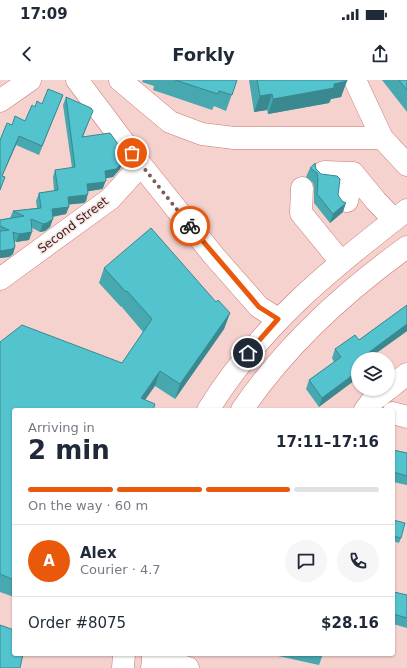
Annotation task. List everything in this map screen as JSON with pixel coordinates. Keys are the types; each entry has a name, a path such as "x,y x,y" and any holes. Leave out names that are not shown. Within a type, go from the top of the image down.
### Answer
{"main road":[{"path":"0,101 30,80"},
{"path":"77,80 141,165 214,256 259,307 278,319"},
{"path":"120,80 170,122 202,134 234,138 382,138"},
{"path":"355,80 382,138 407,165"},
{"name":"Second Street","path":"0,279 110,198 141,165"},
{"path":"209,408 240,364 278,319 310,288 401,215 376,201 353,173"},
{"path":"353,173 335,187 353,173"},
{"path":"310,206 341,262"},
{"path":"243,408 259,386 285,355 317,321 356,286 407,248"},
{"path":"395,383 407,374"},
{"path":"374,407 383,396"},
{"path":"395,415 407,418"},
{"path":"123,668 124,656"},
{"path":"153,660 188,668"}],"building":[{"path":"175,80 237,80 232,95 219,91 218,94"},
{"path":"257,80 347,81 334,84 334,88 273,99 272,94 260,96"},
{"path":"399,80 407,80 407,90"},
{"path":"48,89 63,95 42,146 19,136 2,176 5,177 0,190 0,140 7,123 12,125 15,116 25,121 32,105 35,107 37,101 42,104"},
{"path":"66,97 91,108 93,111 82,137 110,133 121,148 123,162 116,169 105,171 105,182 87,184 87,195 68,197 69,207 52,209 53,219 47,223 43,224 31,219 32,232 19,234 13,232 15,247 0,251 0,231 9,230 0,226 0,220 24,216 13,211 41,208 39,193 58,190 55,170 75,167"},
{"path":"315,163 316,169 321,174 337,176 340,179 338,195 342,201 346,203 333,214 317,194 317,173 310,168"},
{"path":"151,228 216,302 218,300 230,313 180,384 160,371 141,398 155,404 154,408 12,408 12,579 0,574 0,342 22,325 122,363 152,319 104,268"},
{"path":"407,305 407,324 370,352 351,352 351,376 322,398 309,380 341,357 335,349 355,335 359,340"},
{"path":"395,450 407,453 407,476 395,473"},
{"path":"395,520 405,523 401,538 395,536"},
{"path":"395,592 407,595 407,618 395,615"},
{"path":"0,625 12,629 12,656 23,656 20,668 0,668"}],"way so far":[{"path":"132,153 190,226"}],"route":[{"path":"190,226 259,307 278,319 248,353"}]}
